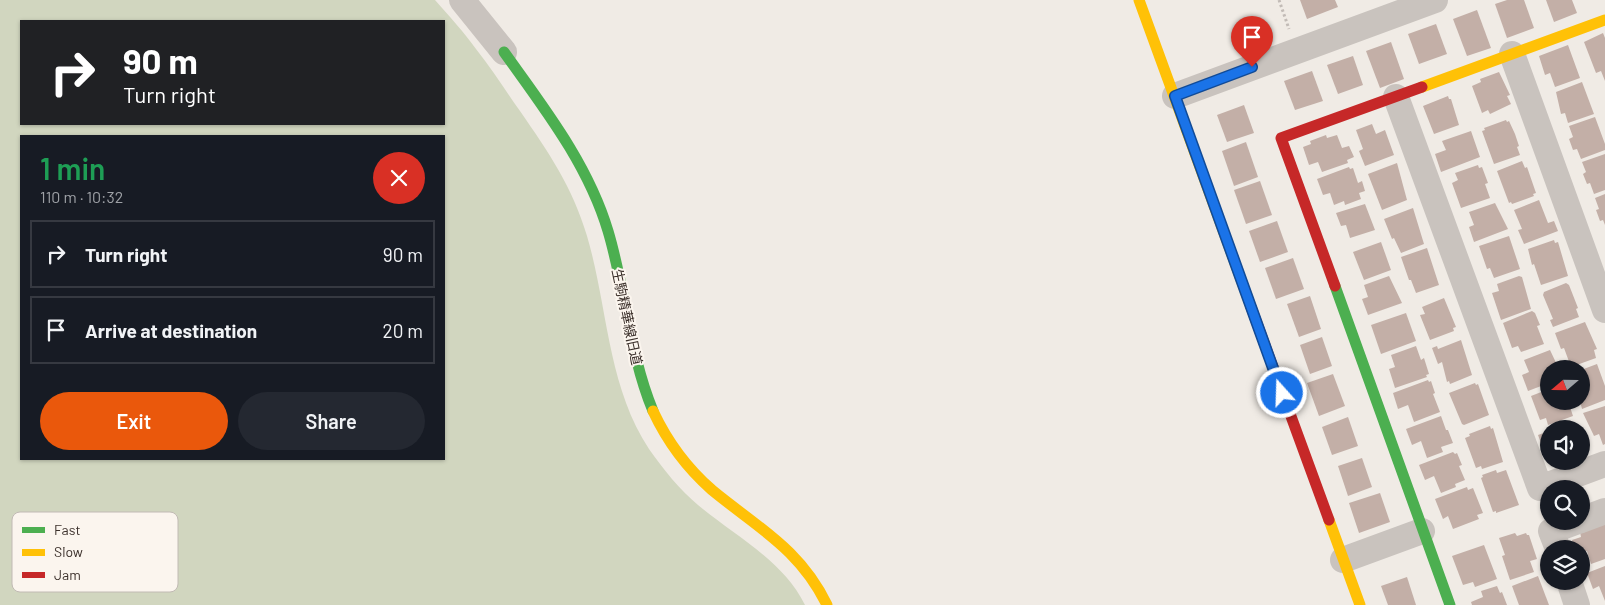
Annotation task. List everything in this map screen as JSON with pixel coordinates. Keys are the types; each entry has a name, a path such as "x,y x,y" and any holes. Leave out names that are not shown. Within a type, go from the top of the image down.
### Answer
{"street":[{"name":"生駒精華線旧道","path":"462,0 504,52 576,155 594,191 608,231 635,360 648,402 666,437 711,489 776,538 802,564 822,592 827,605"},
{"path":"1139,0 1360,605"},
{"path":"1175,96 1435,0"},
{"path":"1450,605 1281,138 1605,20"},
{"path":"1512,54 1605,310"},
{"path":"1396,97 1540,488 1605,464"},
{"path":"1590,517 1605,511"},
{"path":"1554,530 1551,531 1554,540"},
{"path":"1343,560 1422,531"},
{"path":"1572,590 1577,605"}],"path":[{"path":"1279,0 1291,35"}],"green space":[{"path":"0,0 435,0 466,36 493,72 541,141 567,186 587,236 616,372 635,424 649,449 672,479 691,499 757,550 784,575 796,589 805,605 0,605"}],"building":[{"path":"1300,0 1335,0 1338,7 1307,19"},
{"path":"1507,0 1524,0 1534,28 1507,38 1495,4"},
{"path":"1546,0 1572,0 1577,13 1554,22"},
{"path":"1477,10 1491,48 1467,56 1453,19"},
{"path":"1436,24 1447,54 1419,64 1408,34"},
{"path":"1603,33 1605,38 1605,81 1601,71 1596,73 1584,42"},
{"path":"1391,42 1404,79 1380,88 1366,51"},
{"path":"1568,45 1580,78 1555,87 1550,73 1545,75 1539,56"},
{"path":"1353,56 1363,85 1338,94 1327,65"},
{"path":"1312,71 1323,101 1295,110 1284,81"},
{"path":"1499,72 1510,95 1507,96 1511,104 1490,114 1488,110 1482,113 1472,86 1481,82 1480,79"},
{"path":"1582,82 1594,114 1568,123 1565,113 1561,114 1556,92"},
{"path":"1448,96 1451,99 1459,125 1434,134 1423,106"},
{"path":"1244,105 1254,133 1227,142 1217,115"},
{"path":"1595,117 1605,144 1605,150 1581,159 1577,149 1573,150 1569,139 1573,137 1569,126"},
{"path":"1506,120 1507,122 1509,121 1515,134 1520,155 1494,164 1482,131 1485,130 1484,128"},
{"path":"1372,124 1376,134 1385,130 1394,155 1365,166 1359,151 1363,149 1356,130"},
{"path":"1471,131 1480,157 1441,172 1435,154 1446,150 1442,141"},
{"path":"1326,135 1327,138 1337,135 1342,148 1349,146 1354,157 1347,160 1348,163 1322,172 1318,162 1309,165 1303,147 1311,144 1310,141"},
{"path":"1246,142 1258,177 1234,186 1222,151"},
{"path":"1605,154 1605,190 1594,194 1590,183 1587,184 1583,174 1586,172 1582,162"},
{"path":"1522,161 1525,168 1527,167 1536,193 1533,194 1534,196 1512,204 1511,202 1509,203 1497,171"},
{"path":"1397,163 1407,200 1382,210 1368,174"},
{"path":"1478,165 1479,168 1482,167 1488,183 1485,184 1490,198 1461,208 1452,183 1458,180 1455,173"},
{"path":"1349,167 1350,169 1353,168 1358,183 1362,181 1365,191 1359,193 1361,199 1345,205 1344,201 1334,205 1330,193 1323,195 1317,179"},
{"path":"1260,181 1272,215 1246,224 1234,190"},
{"path":"1605,194 1605,225 1603,220 1600,221 1596,210 1599,209 1595,198"},
{"path":"1539,200 1548,223 1554,221 1558,231 1524,244 1518,230 1522,229 1514,210"},
{"path":"1495,203 1508,229 1474,242 1469,227 1474,225 1469,212"},
{"path":"1365,204 1375,230 1350,238 1346,225 1341,226 1336,213"},
{"path":"1413,208 1424,244 1401,253 1394,238 1392,239 1384,219"},
{"path":"1277,221 1288,252 1260,262 1249,231"},
{"path":"1509,236 1520,269 1494,278 1490,268 1487,269 1479,246"},
{"path":"1554,240 1555,243 1558,242 1568,276 1541,285 1534,264 1532,265 1528,249"},
{"path":"1381,242 1391,270 1364,280 1353,252"},
{"path":"1427,248 1439,285 1416,293 1401,257"},
{"path":"1293,258 1304,289 1276,299 1265,268"},
{"path":"1389,276 1402,303 1368,315 1362,299 1368,297 1364,285"},
{"path":"1519,276 1522,277 1531,309 1501,320 1492,293 1499,291 1497,284"},
{"path":"1566,283 1569,285 1578,308 1576,309 1579,317 1553,327 1550,320 1553,319 1543,295 1544,292"},
{"path":"1310,296 1321,329 1299,337 1287,304"},
{"path":"1444,298 1456,327 1453,328 1454,331 1430,340 1420,315 1425,314 1422,307"},
{"path":"1532,311 1535,313 1540,325 1537,326 1544,344 1521,352 1518,346 1512,348 1503,323"},
{"path":"1406,313 1416,341 1381,354 1371,325"},
{"path":"1585,322 1597,349 1594,350 1596,358 1590,360 1568,360 1564,348 1561,349 1555,333"},
{"path":"1322,337 1332,366 1310,374 1300,345"},
{"path":"1461,340 1472,375 1450,384 1449,381 1447,382 1442,362 1438,364 1432,348 1437,346 1438,349"},
{"path":"1416,346 1421,360 1424,358 1429,374 1426,375 1427,377 1395,388 1389,369 1395,367 1391,355"},
{"path":"1550,350 1555,360 1540,360 1540,386 1528,391 1522,375 1529,372 1524,360"},
{"path":"1597,364 1605,386 1605,400 1590,406 1590,367"},
{"path":"1333,374 1345,406 1319,416 1307,383"},
{"path":"1428,380 1429,382 1431,381 1435,393 1433,394 1440,412 1414,422 1408,405 1398,409 1393,393"},
{"path":"1475,383 1476,385 1478,384 1489,415 1464,425 1449,393"},
{"path":"1540,392 1540,410 1571,410 1573,416 1562,420 1547,420 1546,418 1540,420 1531,396"},
{"path":"1605,406 1605,444 1603,445 1599,434 1594,436 1590,428 1590,420 1586,420 1583,413"},
{"path":"1441,416 1453,443 1441,447 1443,452 1427,458 1421,441 1412,445 1406,429"},
{"path":"1348,417 1358,446 1332,455 1322,427"},
{"path":"1490,426 1491,429 1493,428 1503,462 1482,469 1481,466 1476,468 1465,438 1470,436 1469,434"},
{"path":"1453,452 1457,453 1462,465 1459,466 1465,480 1455,484 1456,487 1441,493 1434,476 1425,480 1419,465"},
{"path":"1362,458 1372,487 1348,496 1338,466"},
{"path":"1496,470 1497,473 1506,470 1519,505 1496,513 1496,511 1493,512 1481,478 1483,477 1482,475"},
{"path":"1467,487 1468,490 1473,488 1483,513 1477,515 1479,519 1453,529 1448,516 1443,519 1435,499"},
{"path":"1380,493 1390,522 1359,533 1349,503"},
{"path":"1605,523 1605,559 1591,564 1590,540 1572,540 1581,537 1580,532 1590,530"},
{"path":"1515,533 1517,536 1526,533 1529,535 1537,559 1530,561 1534,572 1510,580 1502,556 1505,555 1499,538"},
{"path":"1484,545 1497,579 1475,587 1473,582 1463,585 1452,556"},
{"path":"1605,566 1605,601 1599,586 1593,589 1590,581 1590,572"},
{"path":"1538,576 1540,590 1543,590 1549,605 1519,605 1512,586"},
{"path":"1407,577 1416,605 1388,605 1381,586"},
{"path":"1497,586 1500,593 1502,592 1507,605 1472,605 1471,602 1483,597 1481,591"}],"traffic: fast":[{"path":"504,52 564,137 599,206 614,254 638,367 653,411"},
{"path":"1335,286 1450,605"}],"traffic: slow":[{"path":"1139,0 1251,307"},
{"path":"1422,87 1605,20"},
{"path":"653,411 671,444 695,473 712,490 791,554 804,569 827,605"},
{"path":"1329,520 1360,605"}],"traffic: jam":[{"path":"1335,286 1281,138 1422,87"},
{"path":"1251,307 1329,520"}],"route":[{"path":"1252,67 1175,96 1282,393"}]}
